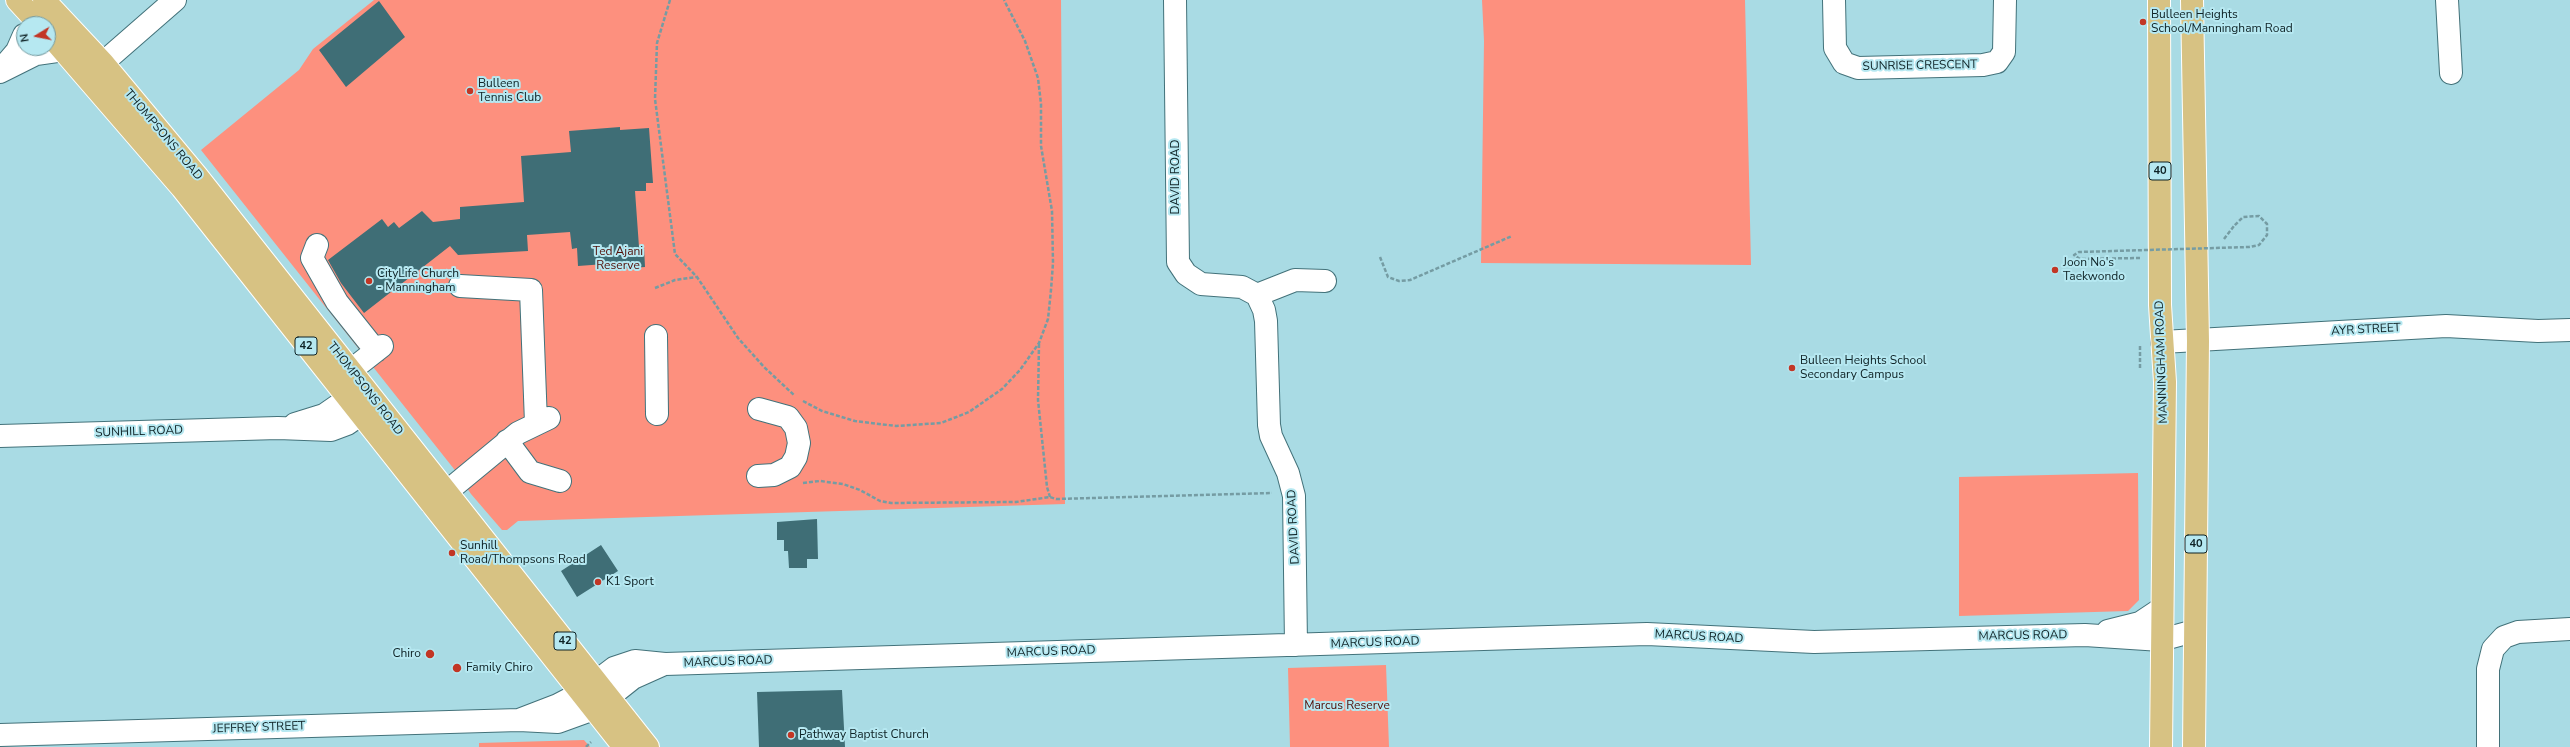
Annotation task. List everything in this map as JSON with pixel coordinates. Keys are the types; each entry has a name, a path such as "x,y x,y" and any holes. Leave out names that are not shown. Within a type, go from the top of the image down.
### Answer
{"main road":[{"name":"MANNINGHAM ROAD","path":"2159,0 2160,305 2165,382 2161,609 2161,747"},
{"name":"40","path":"2192,0 2198,340 2194,747"},
{"name":"THOMPSONS ROAD","path":"31,12 95,70 187,194 355,393 595,695 648,747"},
{"name":"THOMPSONS ROAD","path":"56,42 64,50 95,70"},
{"name":"THOMPSONS ROAD","path":"595,695 624,747"}],"street":[{"path":"95,70 175,0"},
{"name":"DAVID ROAD","path":"1175,0 1178,262 1186,274 1201,284 1242,286 1257,295 1264,310 1266,321 1269,425 1274,443 1288,473 1294,496 1296,645"},
{"name":"SUNRISE CRESCENT","path":"1834,0 1835,48 1844,63 1858,68 1983,65 1997,62 2004,52 2005,0"},
{"path":"2447,0 2451,73"},
{"path":"0,72 36,54 64,50"},
{"path":"0,72 16,51"},
{"name":"SUNHILL ROAD","path":"0,436 278,428 331,430 355,393 379,348 337,302 312,258 317,245"},
{"path":"1257,295 1295,280 1325,280"},
{"path":"439,498 507,441 543,421 531,290 460,286"},
{"name":"AYR STREET","path":"2162,342 2446,326 2531,330 2570,330"},
{"path":"656,336 657,414"},
{"path":"758,476 774,475 790,467 796,457 799,443 796,428 788,417 759,409"},
{"path":"507,441 530,472 560,482"},
{"name":"MARCUS ROAD","path":"2085,635 2129,627 2140,623 2161,609"},
{"path":"2488,747 2488,669 2493,649 2504,638 2518,632 2570,629"},
{"name":"MARCUS ROAD","path":"595,695 665,664 1624,634 1814,642 2085,635 2161,640 2194,631"},
{"name":"JEFFREY STREET","path":"0,735 519,720 595,695"}],"path":[{"path":"670,0 658,43 656,110 676,254 697,277 738,338 786,388 816,408 855,421 896,426 933,424 950,421 979,406 1002,388 1020,370 1039,343 1048,319 1053,256 1052,211 1041,146 1041,104 1038,78 1025,41 1004,0"},
{"path":"2140,258 2080,259 2074,255 2079,252 2249,248 2263,243 2268,235 2267,224 2258,216 2243,217 2224,239"},
{"path":"1380,257 1388,277 1399,282 1410,280 1512,236"},
{"path":"655,288 675,280 697,277"},
{"path":"1039,343 1038,400 1047,487 1050,496"},
{"path":"798,484 812,481 843,484 860,490 880,501 891,503 1016,502 1050,496 1056,499 1273,493"},
{"path":"586,747 591,742"}],"green space":[{"name":"Ted Ajani Reserve","path":"374,0 1061,0 1065,504 518,521 507,530 502,530 471,494 454,469 201,150 299,70 313,49"},
{"path":"1482,0 1745,0 1751,265 1481,263 1484,41"},
{"path":"2138,473 2139,600 2128,611 1959,616 1959,477"},
{"name":"Marcus Reserve","path":"1386,665 1389,747 1290,747 1288,668"},
{"path":"584,740 590,747 479,747 479,743"}],"building":[{"path":"379,1 405,37 346,87 319,50"},
{"path":"620,127 620,130 649,128 653,183 646,183 646,191 635,191 639,247 644,247 645,267 605,270 605,264 578,266 577,248 572,249 570,232 527,235 528,251 458,255 450,246 364,313 341,283 328,260 382,219 388,227 394,222 399,228 422,211 433,222 460,219 460,207 524,202 521,156 571,152 569,131"},
{"path":"817,519 818,559 807,559 807,568 789,568 788,551 784,551 784,540 777,540 777,522"},
{"path":"601,545 618,571 577,597 561,571"},
{"path":"842,690 845,747 759,747 757,692"}],"place":[{"name":"Bulleen Heights School/Manningham Road","path":"2143,22"},
{"name":"Bulleen Tennis Club","path":"470,91"},
{"name":"Joon No's Taekwondo","path":"2055,270"},
{"name":"CityLife Church - Manningham","path":"369,281"},
{"name":"Bulleen Heights School Secondary Campus","path":"1792,368"},
{"name":"Sunhill Road/Thompsons Road","path":"452,553"},
{"name":"K1 Sport","path":"598,582"},
{"name":"Chiro","path":"430,654"},
{"name":"Family Chiro","path":"457,668"},
{"name":"Pathway Baptist Church","path":"791,735"}]}
